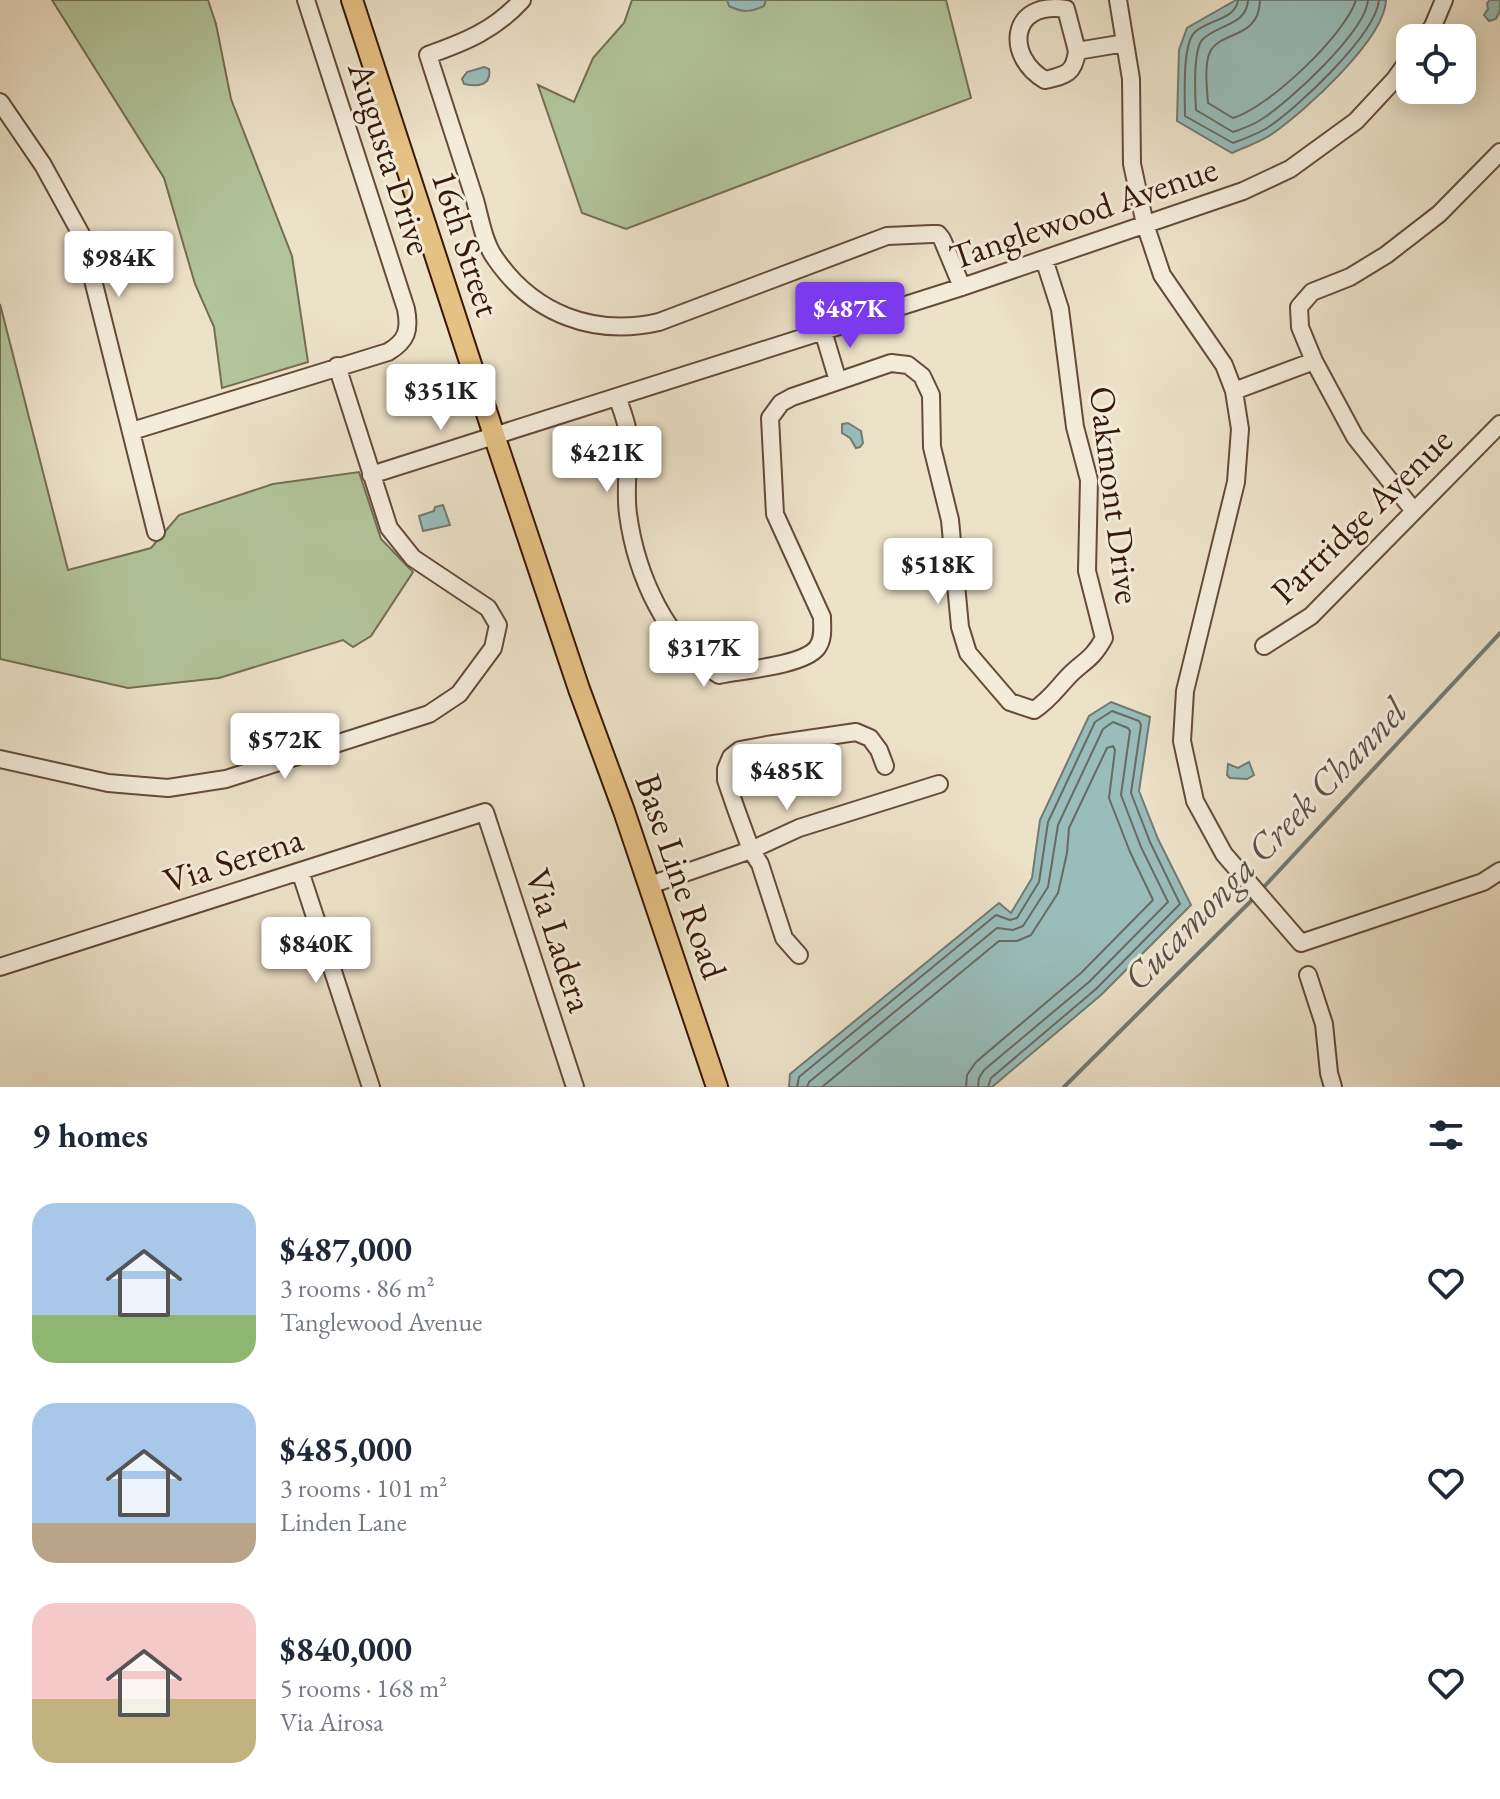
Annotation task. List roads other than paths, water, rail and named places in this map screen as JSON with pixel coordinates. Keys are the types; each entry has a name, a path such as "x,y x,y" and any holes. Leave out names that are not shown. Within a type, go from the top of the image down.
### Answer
{"main road":[{"name":"16th Street","path":"352,0 579,689"},
{"name":"Base Line Road","path":"579,689 650,885 717,1087"}],"street":[{"name":"Augusta Drive","path":"306,0 409,325 406,337 388,352 337,366"},
{"path":"522,0 506,18 484,33 428,55 492,255 529,296 563,315 597,327 633,328 659,322 887,236 938,234 962,287"},
{"path":"1118,0 1133,110 1132,164 1145,224 1162,275 1224,365 1234,391 1240,429 1236,482 1185,691 1182,741 1195,801 1224,854 1301,943 1483,882 1500,871"},
{"path":"1434,24 1444,0"},
{"path":"1053,2 1066,9 1077,51 1075,65 1064,75 1045,80 1033,73 1024,58 1018,32 1025,9 1037,3 1053,2"},
{"path":"1077,51 1125,43"},
{"name":"Tanglewood Avenue","path":"371,475 618,399 962,287 1243,191 1290,169 1356,121 1396,78"},
{"path":"0,102 43,165 82,236 156,532"},
{"path":"1414,511 1355,437 1314,361 1300,327 1299,307 1312,292 1350,277 1386,255 1439,214 1500,152"},
{"name":"Oakmont Drive","path":"838,381 891,363 908,365 922,376 931,395 932,447 950,520 960,627 968,653 1010,702 1034,710 1051,699 1067,678 1095,655 1104,638 1087,571 1089,480 1075,427 1060,309 1044,259"},
{"path":"618,399 627,428 627,512 654,602 683,643 703,665 719,675 801,659 818,647 823,633 822,617 775,514 770,418 781,403 838,381 823,331"},
{"path":"1234,391 1314,361"},
{"path":"0,759 108,783 168,788 226,779 429,714 459,694 493,648 498,625 488,608 413,558 389,528 337,366 132,431"},
{"name":"Partridge Avenue","path":"1264,646 1311,616 1500,424"},
{"path":"799,955 784,938 760,864 751,850 726,780 731,757 740,750 856,732 870,738 885,766"},
{"path":"650,885 751,850 799,828 939,784"},
{"name":"Via Serena","path":"0,967 485,812"},
{"name":"Via Ladera","path":"485,812 575,1087"},
{"path":"300,871 371,1087"},
{"path":"1308,975 1324,1024 1333,1087"}],"water":[{"path":"727,0 766,0 764,6 747,11 729,6"},
{"path":"1236,0 1386,0 1372,34 1358,54 1322,92 1272,134 1232,153 1177,121 1179,50 1187,28"},
{"path":"1490,0 1500,0 1500,11 1496,19 1489,21 1484,15"},
{"path":"484,67 489,69 486,82 464,84 462,79 467,72"},
{"path":"848,423 861,431 863,443 860,447 856,448 850,438 842,433 842,424"},
{"path":"443,505 450,525 423,531 419,516"},
{"path":"1111,702 1150,717 1139,791 1158,839 1191,905 1101,995 992,1087 789,1087 790,1074 999,903 1011,913 1032,878 1040,820 1089,716"},
{"path":"1249,762 1254,775 1247,779 1227,775 1228,764 1238,768"}],"waterway":[{"name":"Cucamonga Creek Channel","path":"1262,889 1500,633"},
{"name":"Cucamonga Creek Channel","path":"1064,1087 1256,896"}]}
